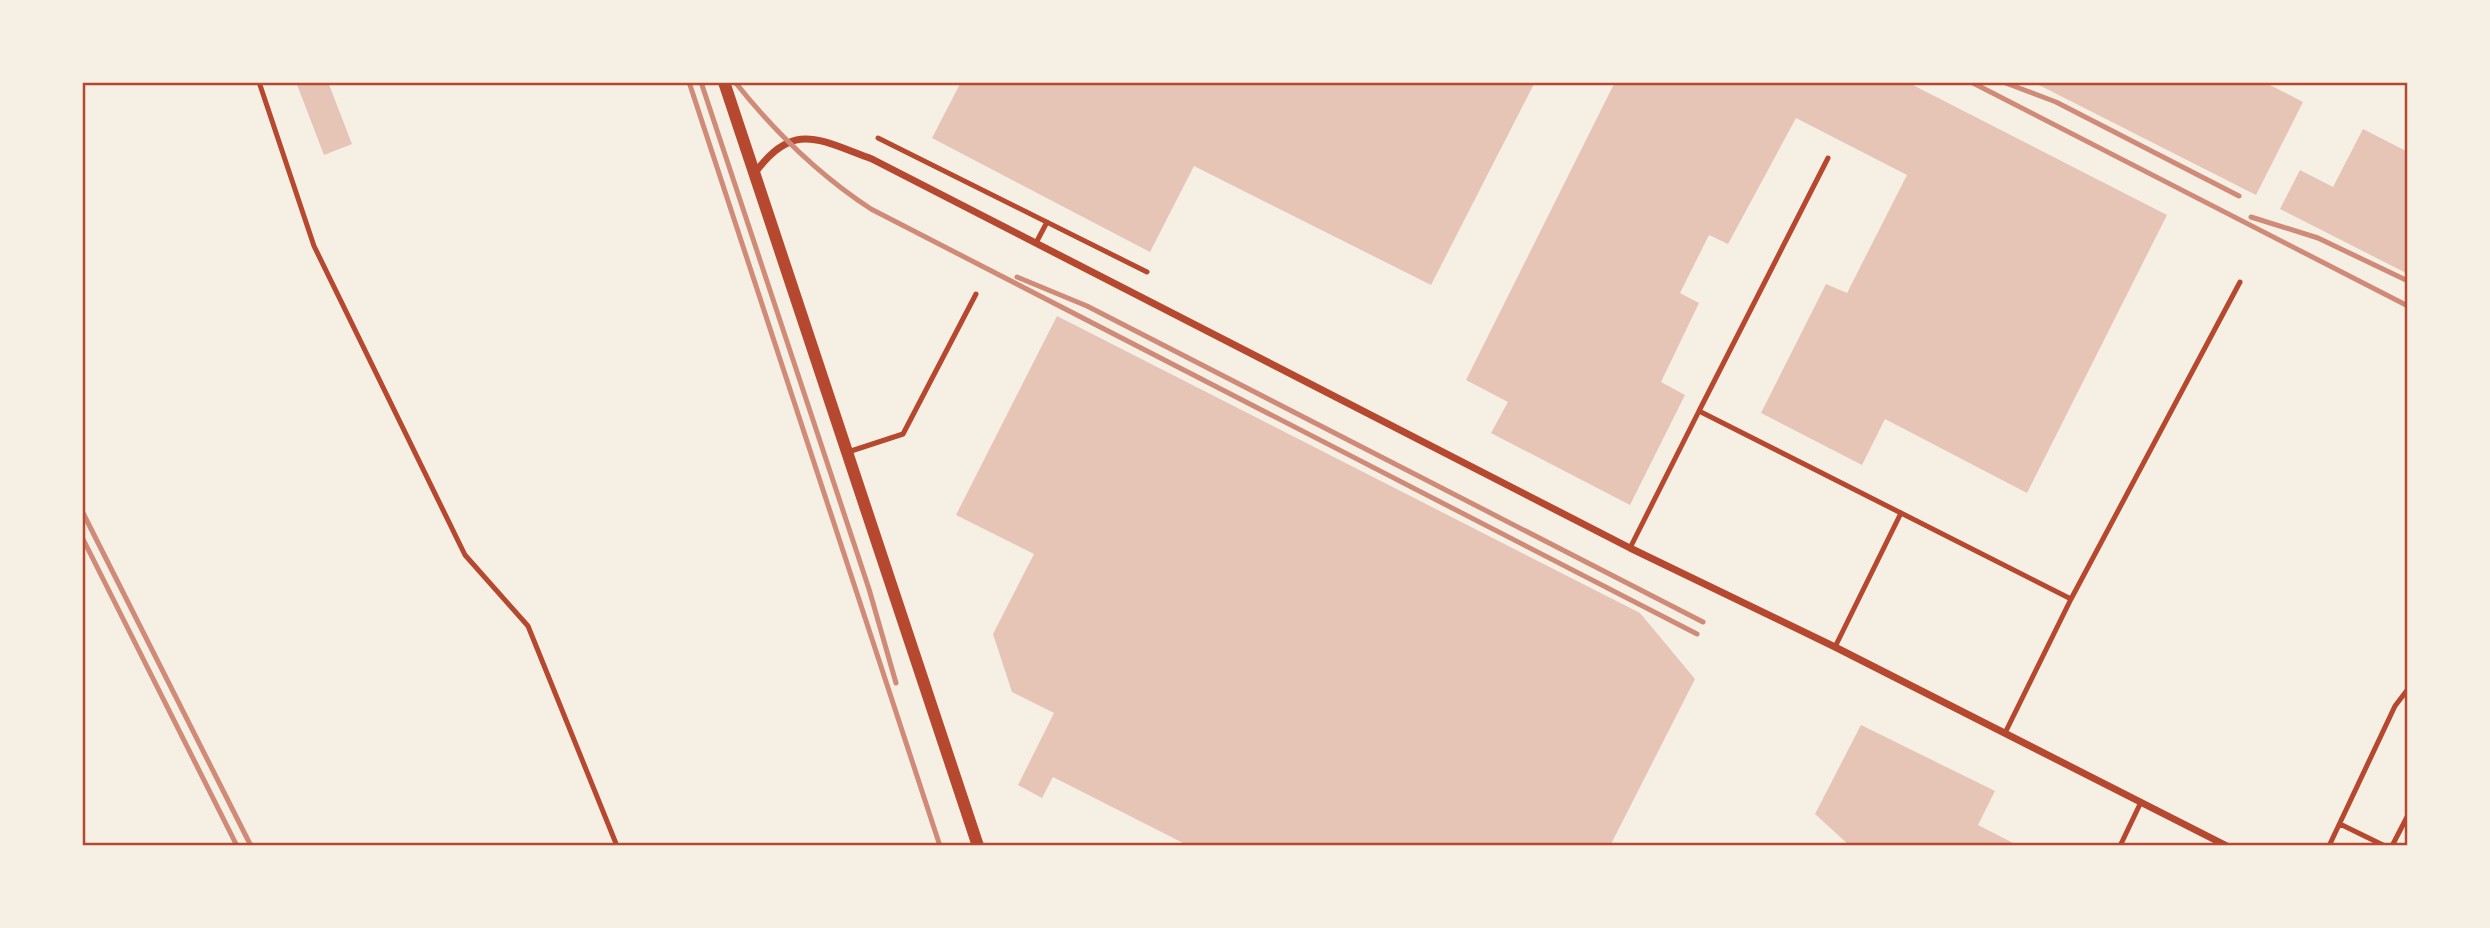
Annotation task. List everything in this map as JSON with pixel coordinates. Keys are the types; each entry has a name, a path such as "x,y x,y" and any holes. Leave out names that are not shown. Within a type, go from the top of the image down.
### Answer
{"street":[{"path":"724,82 978,846"},
{"path":"755,174 779,145 795,139 813,139 872,159 1630,548 1835,647 2227,846"}],"lane":[{"path":"259,82 314,246 465,555 528,626 617,846"},
{"path":"878,138 1147,272"},
{"path":"1630,548 1828,158"},
{"path":"1036,243 1047,222"},
{"path":"2005,733 2071,599 2240,282"},
{"path":"848,452 903,434 976,293"},
{"path":"1699,411 2071,599"},
{"path":"1835,647 1902,513"},
{"path":"2329,846 2395,706 2408,689"},
{"path":"2120,846 2141,802"},
{"path":"2392,846 2408,815"},
{"path":"2340,824 2385,846"}],"building":[{"path":"296,82 328,82 352,144 324,155"},
{"path":"961,82 1535,82 1431,285 1194,166 1150,252 932,138"},
{"path":"1615,82 1907,82 2167,215 2027,493 1885,419 1862,465 1761,413 1826,284 1847,293 1907,175 1796,118 1728,244 1709,235 1680,293 1699,303 1661,382 1685,395 1630,505 1491,433 1508,402 1466,380"},
{"path":"2033,82 2264,82 2303,102 2256,195"},
{"path":"2363,129 2408,152 2408,274 2280,209 2300,170 2333,187"},
{"path":"1057,316 1640,613 1695,679 1610,846 1189,846 1053,777 1042,798 1018,785 1054,713 1012,692 993,634 1034,554 956,515"},
{"path":"1861,725 1995,791 1978,825 2019,846 1850,846 1815,814"}],"railway":[{"path":"689,82 940,846"},
{"path":"701,82 869,589 896,683"},
{"path":"735,82 765,118 798,151 833,182 871,209 1697,634"},
{"path":"1971,82 2408,306"},
{"path":"2003,82 2056,102 2239,196"},
{"path":"2251,217 2318,238 2408,281"},
{"path":"1017,277 1087,306 1703,622"},
{"path":"82,511 251,846"},
{"path":"82,537 237,846"}]}
